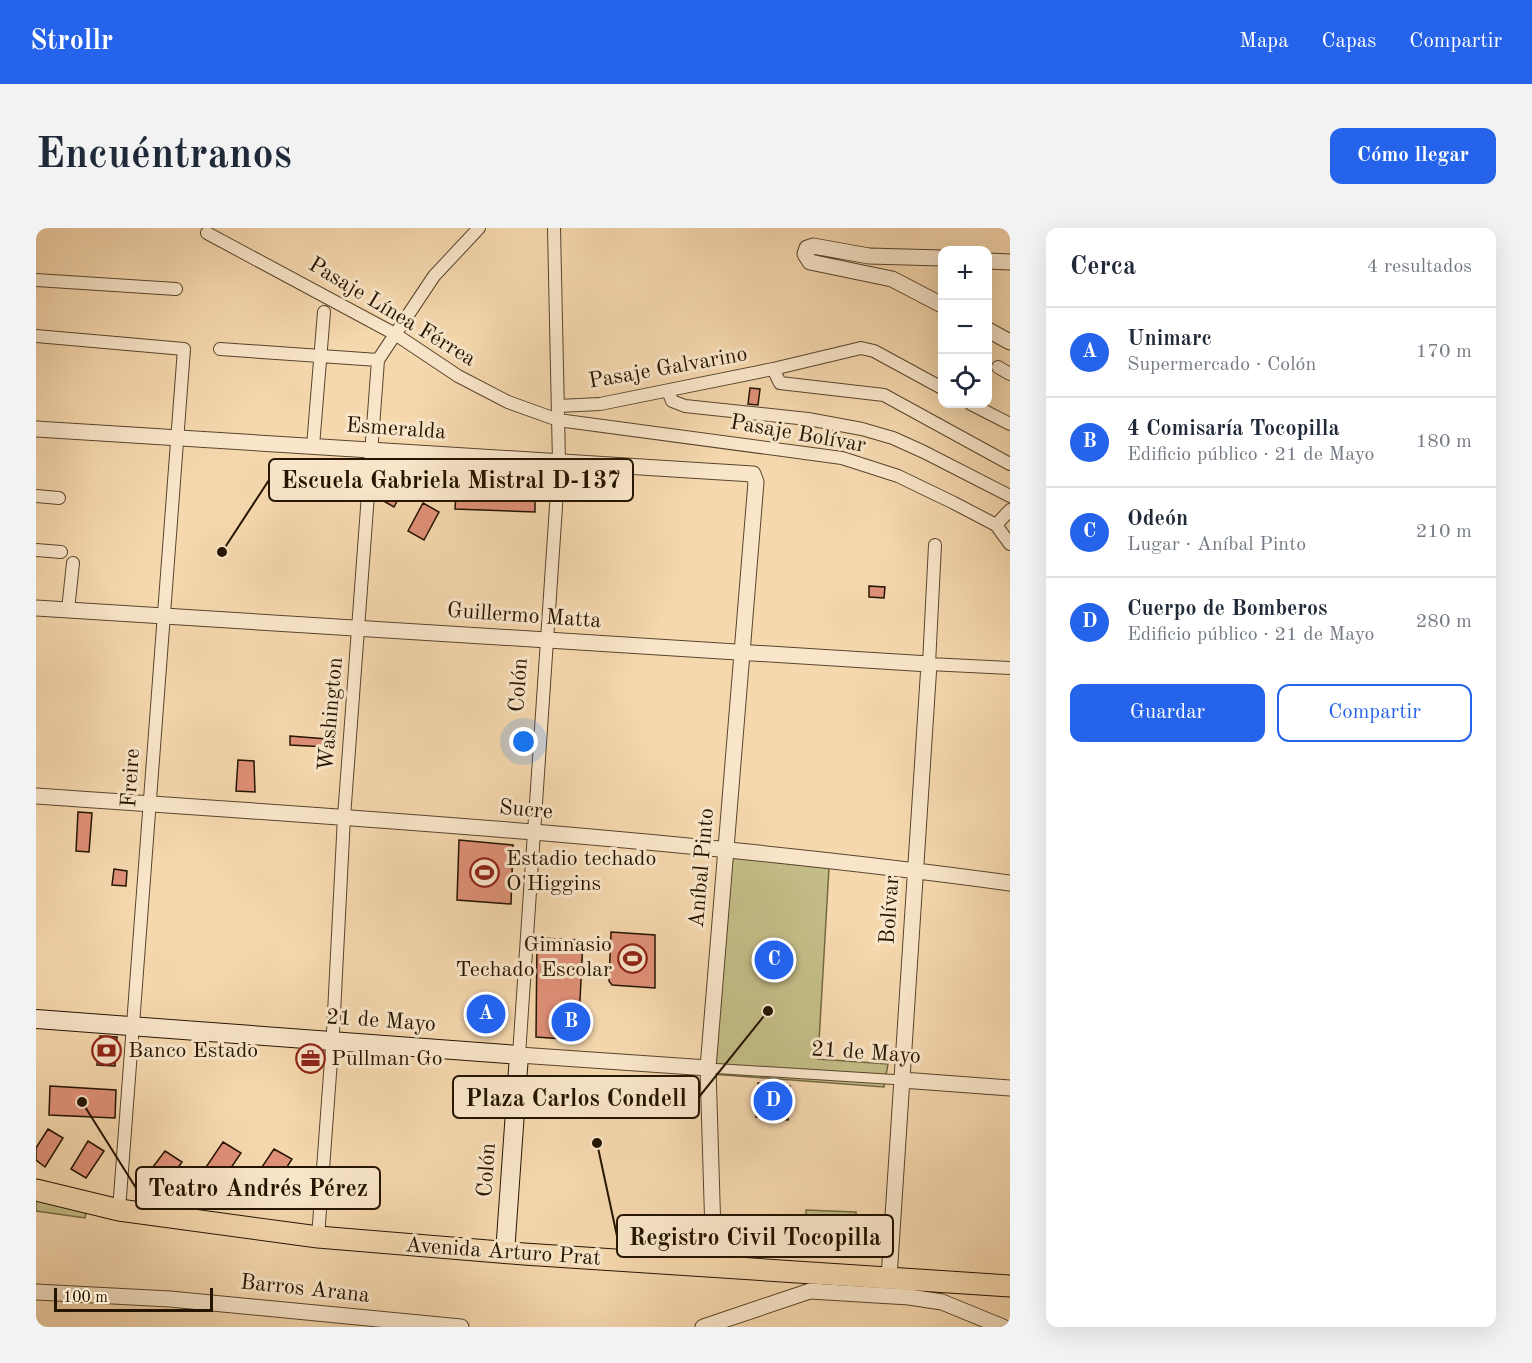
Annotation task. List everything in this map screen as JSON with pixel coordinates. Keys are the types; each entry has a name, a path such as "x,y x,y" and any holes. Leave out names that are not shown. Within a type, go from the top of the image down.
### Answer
{"highway":[{"name":"Avenida Arturo Prat","path":"36,1179 119,1205"},
{"name":"Avenida Arturo Prat","path":"36,1190 119,1205 319,1231 713,1261 890,1272 1010,1274"},
{"name":"Avenida Arturo Prat","path":"890,1272 1010,1286"}],"main road":[{"name":"21 de Mayo","path":"36,1019 519,1055"},
{"name":"Colón","path":"506,1247 519,1055"}],"street":[{"name":"Washington","path":"319,1231 333,1042 344,817 378,360 434,276 479,228"},
{"name":"Colón","path":"519,1055 559,462 554,228"},
{"name":"Pasaje Línea Férrea","path":"207,233 395,334 487,393 558,420"},
{"path":"938,258 869,256 813,246 807,248 805,254 807,260 818,264 892,279 938,303"},
{"path":"992,261 1010,262"},
{"path":"36,280 176,289"},
{"path":"313,446 324,312"},
{"path":"992,333 1010,342"},
{"name":"Freire","path":"36,336 184,349 119,1205"},
{"path":"773,369 861,348 874,351 938,386"},
{"path":"220,349 378,360"},
{"path":"998,367 1010,374"},
{"name":"Pasaje Galvarino","path":"558,406 584,405 668,391 773,369 780,383 884,395 1010,464"},
{"path":"668,391 672,401 685,406 808,419 893,438 1010,496"},
{"path":"584,405 586,422"},
{"path":"979,408 1010,424"},
{"name":"Pasaje Bolívar","path":"558,420 842,458 898,476 996,525 1010,544"},
{"name":"Esmeralda","path":"36,429 753,474"},
{"name":"Aníbal Pinto","path":"713,1261 708,1068 756,482 753,474"},
{"path":"36,496 59,498"},
{"path":"996,525 1010,510"},
{"name":"Bolívar","path":"890,1272 935,545"},
{"path":"36,550 61,552"},
{"path":"68,610 73,563"},
{"name":"Guillermo Matta","path":"36,608 1010,668"},
{"name":"Sucre","path":"36,796 344,817 726,849 1010,883"},
{"name":"21 de Mayo","path":"519,1055 1010,1088"},
{"path":"703,1327 810,1291 909,1297 942,1302 1003,1327"},
{"name":"Barros Arana","path":"36,1292 170,1299 461,1327"}],"shaded area":[{"path":"727,857 829,868 818,1059 888,1064 884,1087 712,1074"},
{"path":"36,1199 86,1211 85,1218 36,1211"},
{"path":"806,1210 856,1212 855,1253 805,1251"}],"building":[{"path":"750,388 760,389 758,405 748,404"},
{"path":"393,470 409,479 394,507 378,498"},
{"path":"456,494 535,497 535,512 455,509"},
{"path":"423,503 439,512 424,540 408,531"},
{"path":"869,586 885,587 884,598 869,597"},
{"path":"290,736 327,739 327,747 290,745"},
{"path":"238,760 254,761 255,792 236,791"},
{"path":"78,812 92,813 89,852 76,851"},
{"name":"Estadio techado O'Higgins","path":"459,840 513,845 511,904 457,900"},
{"path":"114,869 127,871 126,886 112,885"},
{"name":"Gimnasio Techado Escolar","path":"611,932 655,935 655,988 612,985 609,981"},
{"path":"537,938 583,940 578,1040 536,1037"},
{"path":"774,953 779,955 781,960 779,965 774,967 769,965 767,960 769,955"},
{"name":"Banco Estado","path":"100,1036 117,1037 115,1066 97,1065"},
{"path":"758,1083 790,1086 788,1120 756,1117"},
{"path":"50,1086 116,1090 115,1118 49,1115"},
{"path":"48,1129 63,1138 45,1167 36,1160 36,1148"},
{"path":"88,1141 104,1151 86,1178 71,1169"},
{"path":"223,1142 241,1153 218,1187 200,1176"},
{"path":"274,1149 292,1159 271,1192 252,1182"},
{"path":"165,1151 182,1162 159,1196 140,1184"}],"place":[{"name":"Escuela Gabriela Mistral D-137","path":"222,552"},
{"name":"Estadio techado O'Higgins","path":"485,872"},
{"name":"Gimnasio Techado Escolar","path":"633,958"},
{"name":"Odeón","path":"774,960"},
{"name":"Plaza Carlos Condell","path":"768,1011"},
{"name":"Unimarc","path":"486,1014"},
{"name":"4 Comisaría Tocopilla","path":"571,1022"},
{"name":"Banco Estado","path":"107,1051"},
{"name":"Pullman Go","path":"310,1059"},
{"name":"Cuerpo de Bomberos","path":"773,1101"},
{"name":"Teatro Andrés Pérez","path":"82,1102"},
{"name":"Registro Civil Tocopilla","path":"597,1143"}]}
